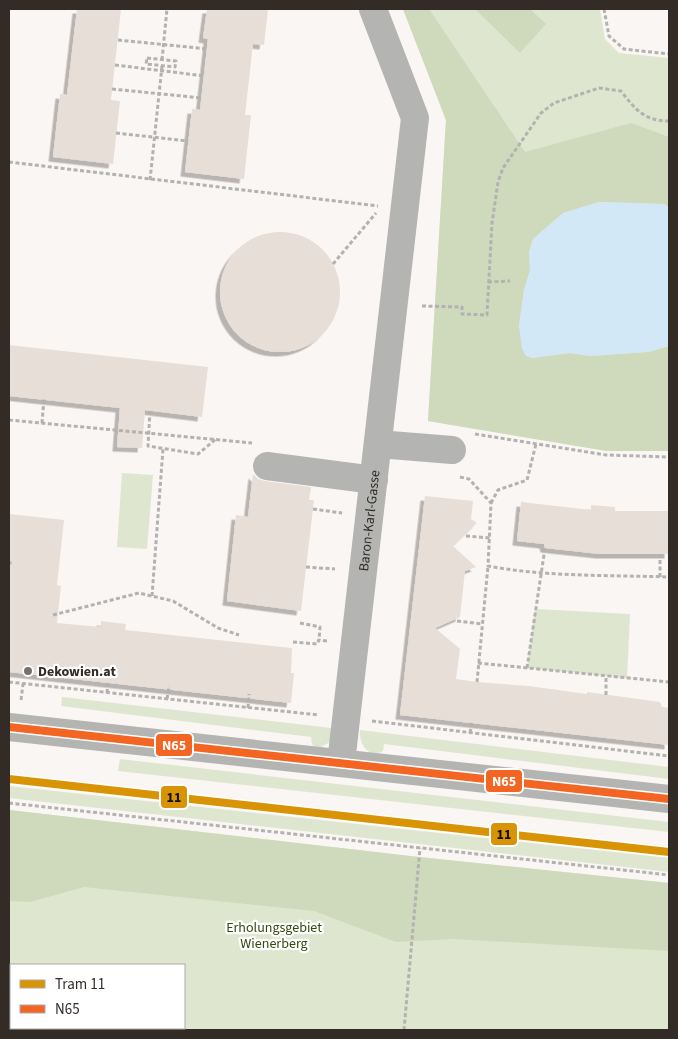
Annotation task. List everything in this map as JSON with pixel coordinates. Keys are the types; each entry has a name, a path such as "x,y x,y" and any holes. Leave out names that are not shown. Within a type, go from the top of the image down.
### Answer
{"street":[{"name":"Baron-Karl-Gasse","path":"341,763 415,118 372,9"},
{"path":"378,444 460,442"},
{"path":"260,454 374,480"},
{"path":"15,716 341,763 669,799"}],"path":[{"path":"162,60 167,9"},
{"path":"604,9 609,36 624,49 669,54"},
{"path":"118,40 208,49"},
{"path":"147,58 176,61 175,67 162,66 146,64 147,58"},
{"path":"115,65 205,76"},
{"path":"150,180 162,66"},
{"path":"440,306 462,307 462,314 487,314 491,232 498,182 503,168 541,112 554,103 599,88 621,91 637,111 645,116 660,121 669,121"},
{"path":"112,89 202,98"},
{"path":"116,133 188,141"},
{"path":"9,162 381,207 333,264"},
{"path":"488,282 510,281"},
{"path":"42,423 44,399"},
{"path":"150,411 148,446 198,454 216,439"},
{"path":"9,420 216,439 260,454"},
{"path":"460,442 536,444 606,455 669,457"},
{"path":"477,682 488,566 491,503 498,490 528,480 536,444"},
{"path":"152,596 162,449"},
{"path":"459,477 468,479 491,503"},
{"path":"466,536 490,538"},
{"path":"526,668 545,548"},
{"path":"660,554 660,577"},
{"path":"488,566 541,572 669,577"},
{"path":"53,614 139,593 173,601 218,628 239,635"},
{"path":"457,621 482,624"},
{"path":"293,642 317,644 319,640 320,627 300,623"},
{"path":"319,640 355,643"},
{"path":"478,663 669,682"},
{"path":"606,676 606,695"},
{"path":"107,693 108,683"},
{"path":"15,716 23,684"},
{"path":"167,699 169,686"},
{"path":"248,708 249,694"},
{"path":"470,733 472,723"},
{"path":"9,803 669,875"},
{"path":"404,1030 420,848"}],"green space":[{"path":"403,9 600,9 605,39 619,53 669,58 669,451 607,451 428,421 446,120"},
{"path":"403,9 429,9 525,152 631,123 669,137 669,207 664,204 599,202 563,213 533,239 529,252 530,270 524,290 519,326 532,358 570,353 590,356 648,352 669,346 669,451 607,451 428,421 446,120"},
{"path":"475,9 530,9 546,24 520,53"},
{"path":"122,473 153,475 147,549 117,547"},
{"path":"535,609 630,614 627,678 527,668"},
{"path":"62,697 340,729 332,741 319,748 312,744 311,737 61,706"},
{"path":"360,730 669,767 669,779 384,744 383,751 373,753 365,748 361,740"},
{"path":"120,759 669,822 669,832 118,771"},
{"path":"9,786 669,858 669,872 9,798"},
{"name":"Erholungsgebiet Wienerberg","path":"9,810 419,857 669,883 669,1030 9,1030"},
{"path":"9,810 419,857 669,883 669,951 454,939 396,942 314,911 84,887 30,902 9,901"}],"water":[{"path":"599,202 664,204 669,207 669,346 648,352 590,356 569,353 532,358 526,356 522,349 519,326 524,290 530,270 529,252 533,239 563,213"}],"building":[{"path":"77,9 121,9 111,100 120,101 113,164 53,157 60,94 67,95"},
{"path":"207,9 268,9 264,45 253,44 245,115 251,115 244,179 185,172 192,109 200,110 208,39 203,38"},
{"path":"280,232 292,233 303,237 313,242 322,250 330,259 335,269 339,280 339,304 335,315 330,325 322,334 313,342 303,347 292,351 280,352 268,351 257,347 247,342 238,334 230,325 225,315 221,304 220,292 221,280 225,269 230,259 238,250 247,242 257,237 268,233"},
{"path":"9,345 208,367 202,417 145,410 142,448 117,447 120,408 9,396"},
{"path":"253,474 258,479 265,481 311,487 309,500 314,500 301,611 227,601 236,515 248,517"},
{"path":"425,496 473,501 471,519 477,523 453,546 476,567 465,571 460,617 435,628 460,649 456,679 587,694 587,692 660,702 662,707 669,708 669,745 400,715"},
{"path":"521,502 591,510 591,505 615,507 615,511 669,511 669,554 600,554 545,548 544,544 517,541"},
{"path":"9,514 64,520 57,585 61,586 57,623 101,627 101,621 126,624 125,630 292,648 291,673 294,673 291,703 9,672"}],"tram line":[{"name":"11","path":"9,779 669,852"}],"transit line":[{"name":"N65","path":"9,727 669,799"}],"place":[{"name":"Dekowien.at","path":"28,671"}]}
